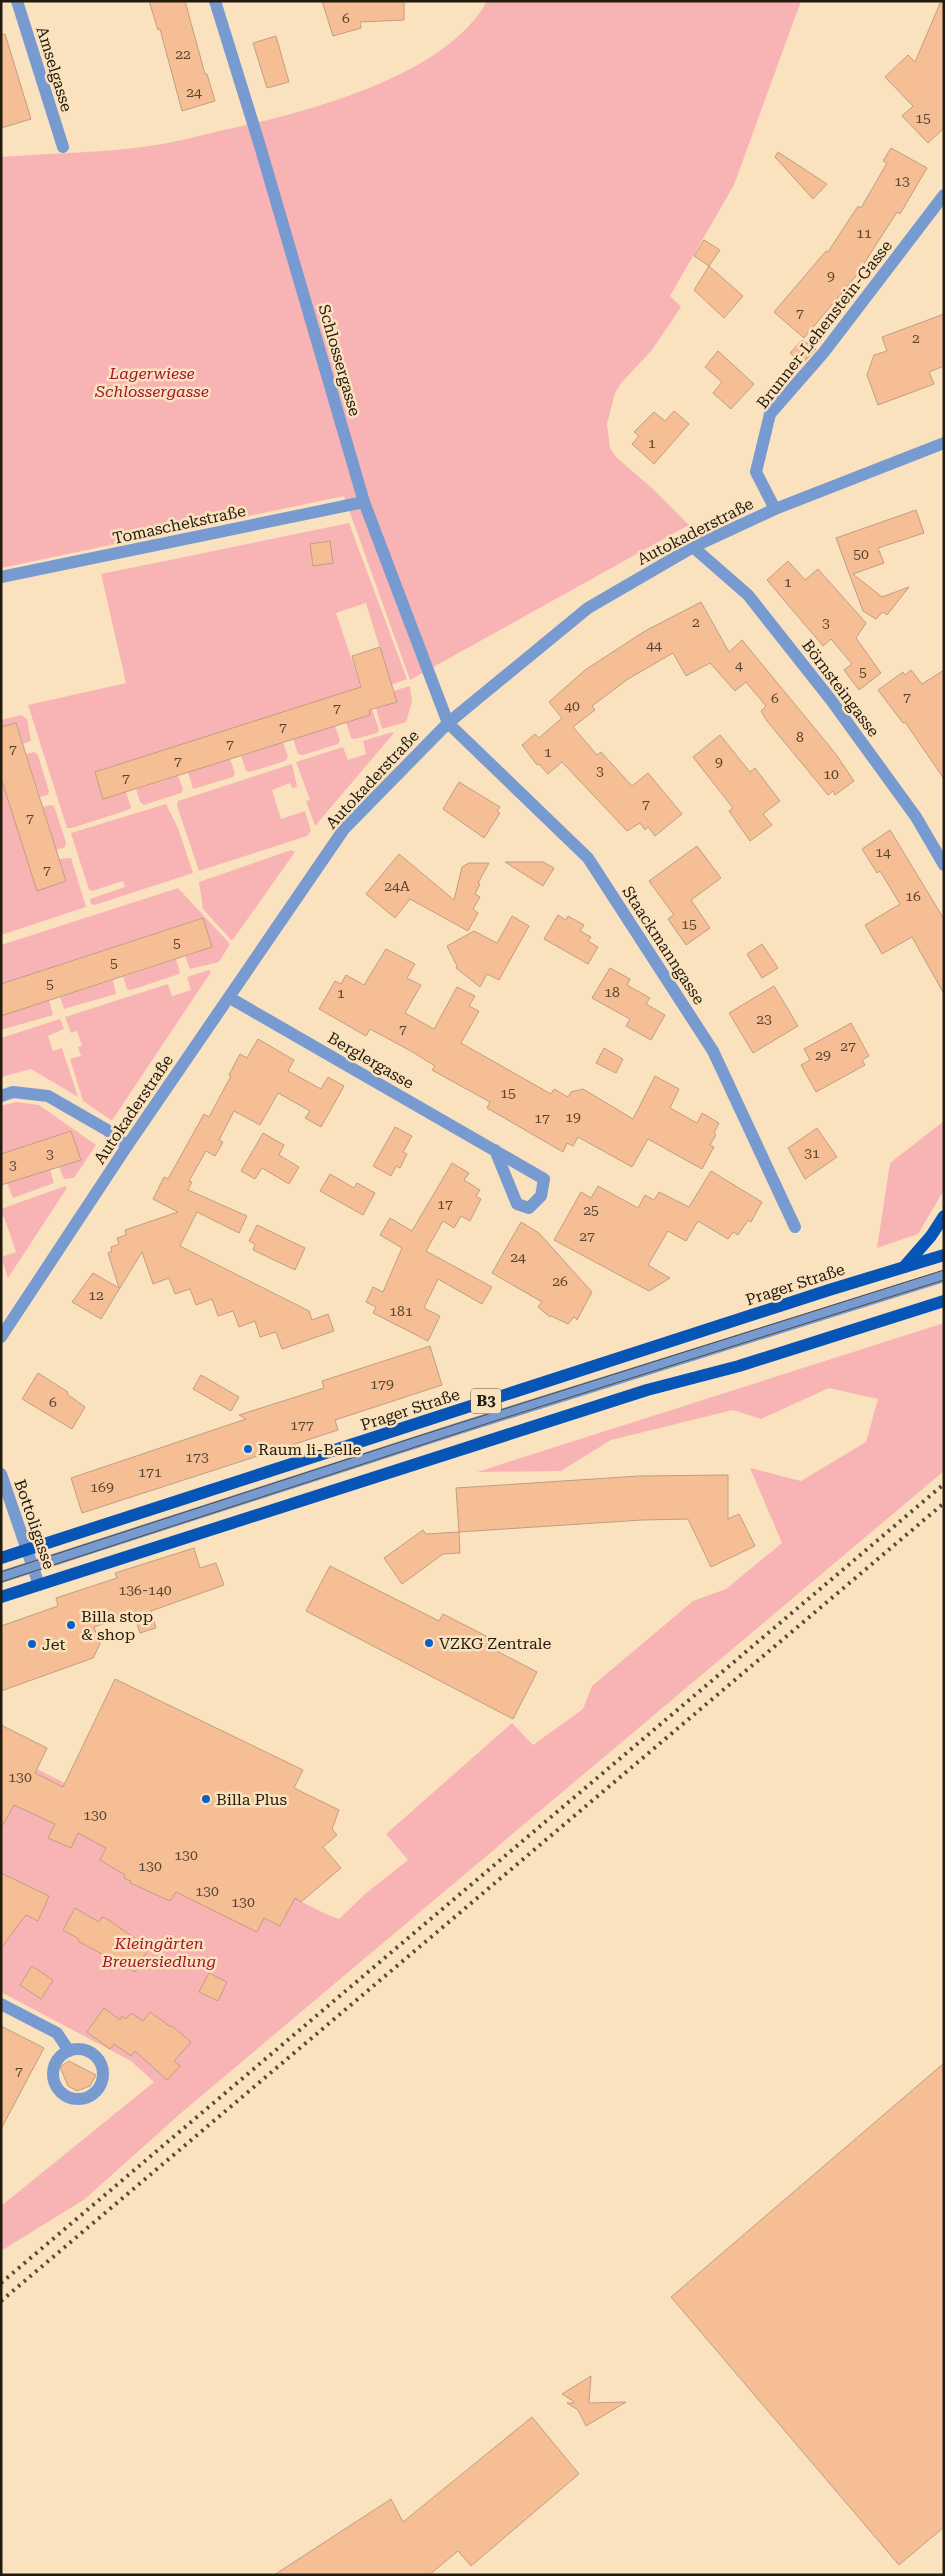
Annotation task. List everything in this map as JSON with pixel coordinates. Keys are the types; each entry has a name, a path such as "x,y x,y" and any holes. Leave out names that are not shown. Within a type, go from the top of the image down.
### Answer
{"main road":[{"path":"904,1267 931,1236 944,1216"},
{"name":"Prager Straße","path":"1,1558 944,1255"},
{"name":"B3","path":"1,1597 647,1390 739,1366 940,1301"}],"street":[{"name":"Amselgasse","path":"17,1 62,147"},
{"name":"Schlossergasse","path":"215,1 260,146 364,502 448,723"},
{"name":"Brunner-Lehenstein-Gasse","path":"775,509 756,472 770,414 824,352 944,195"},
{"name":"Autokaderstraße","path":"1,1337 127,1146 344,829 448,723 588,608 693,547 775,509 944,443"},
{"name":"Tomaschekstraße","path":"1,577 364,502"},
{"name":"Börnsteingasse","path":"693,547 748,595 802,662 916,817 944,865"},
{"name":"Staackmanngasse","path":"448,723 588,858 713,1051 795,1226"},
{"name":"Berglergasse","path":"230,998 544,1178 540,1196 529,1208 517,1204 495,1150"},
{"path":"1,1096 13,1092 48,1096 106,1130 127,1146"},
{"path":"1,1577 463,1427 944,1276"},
{"name":"Bottoligasse","path":"1,1474 39,1585"},
{"path":"1,2004 57,2033 68,2051"}],"green space":[{"name":"Lagerwiese Schlossergasse","path":"487,1 801,1 734,185 670,296 681,307 652,350 622,382 615,393 607,424 610,448 616,457 653,489 689,525 410,680 344,496 1,568 1,157 137,148 156,145 248,125 326,104 404,72 438,52 467,28"},
{"path":"349,523 407,679 391,685 366,603 336,613 361,687 126,792 131,808 128,810 67,828 28,705 126,683 101,574"},
{"path":"410,686 412,702 406,722 382,729 376,708 396,702 393,691"},
{"path":"372,709 379,730 377,733 355,739 351,738 346,722 370,715 369,710"},
{"path":"21,715 27,719 31,741 23,744 16,723 1,727 1,720"},
{"path":"335,726 340,740 338,744 303,755 298,754 293,739"},
{"path":"394,733 315,826 306,801 310,800 296,762 343,747 348,760 366,754 363,741"},
{"path":"283,742 288,757 285,761 250,772 246,771 241,756"},
{"path":"34,752 38,755 49,791 48,795 40,797 26,754"},
{"path":"230,759 235,773 233,777 193,789 188,772"},
{"path":"292,764 297,787 292,788 290,783 272,790 281,819 305,811 311,831 307,836 199,871 177,806 178,801"},
{"path":"178,776 183,789 181,793 144,805 140,802 136,789"},
{"path":"1,778 37,890 66,881 59,859 71,858 86,907 1,935"},
{"path":"166,804 178,828 193,873 95,905 91,904 90,899 125,887 123,881 92,891 89,890 71,833"},
{"path":"54,806 66,842 65,847 56,850 43,807"},
{"path":"291,850 295,852 232,941 203,909 199,882"},
{"path":"178,888 230,944 219,962 190,969 185,956 212,947 202,918 1,984 1,945"},
{"path":"176,959 179,974 131,990 127,989 123,977"},
{"path":"209,970 211,972 113,1119 111,1120 83,1101 70,1059 81,1056 78,1047 82,1046 77,1031 71,1033 65,1017 168,984 172,996 191,990 187,977"},
{"path":"113,980 116,994 64,1009 60,997"},
{"path":"49,1000 53,1015 1,1030 1,1016"},
{"path":"60,1019 64,1029 48,1036 53,1051 62,1048 78,1097 31,1069 1,1077 1,1038"},
{"path":"16,1102 39,1105 96,1145 74,1178 64,1179 59,1167 80,1159 71,1131 1,1154 1,1106"},
{"path":"944,1121 944,1190 918,1234 877,1248 890,1163"},
{"path":"50,1169 54,1183 13,1198 7,1183"},
{"path":"65,1186 67,1188 8,1278 1,1257 16,1252 4,1217 1,1217 1,1209"},
{"name":"Kleingärten Breuersiedlung","path":"944,1323 944,1471 181,2113 85,2199 1,2251 1,2206 154,2082 131,2061 1,1992 1,1751 339,1919 365,1894 408,1860 386,1834 512,1723 533,1745 583,1709 592,1686 693,1601 726,1589 782,1543 750,1468 801,1481 866,1442 878,1399 829,1388 761,1419 733,1410 611,1440 561,1471 477,1472"}],"building":[{"path":"149,1 185,1 205,74 207,74 215,101 182,111 160,29 158,30"},
{"path":"322,1 404,1 404,20 360,22 361,28 333,36"},
{"path":"941,1 944,1 944,128 928,143 902,116 913,106 885,77 908,55 915,62"},
{"path":"5,34 31,119 1,128 1,35"},
{"path":"276,36 289,82 267,88 253,43"},
{"path":"891,148 927,168 900,214 897,212 856,276 804,338 774,312 826,251 828,252 858,206 861,208 887,163 883,161"},
{"path":"778,152 827,184 813,199 775,157"},
{"path":"704,240 720,250 709,266 694,256"},
{"path":"709,266 743,296 724,318 694,290"},
{"path":"944,314 944,366 929,372 934,384 878,405 867,375 874,355 887,351 882,337"},
{"path":"802,340 816,349 802,364 790,353"},
{"path":"718,351 754,384 731,409 713,393 722,382 705,367"},
{"path":"674,411 689,424 654,464 632,444 639,436 634,432 654,412 665,421"},
{"path":"916,510 924,533 878,548 884,563 853,574 882,597 909,587 887,615 883,612 876,619 863,611 836,538"},
{"path":"330,541 333,563 313,566 310,544"},
{"path":"788,561 805,580 818,569 866,623 856,638 881,673 859,690 844,670 852,664 831,639 823,646 767,580"},
{"path":"701,602 729,652 742,640 835,753 854,781 835,795 833,791 828,795 767,721 761,711 766,706 746,682 735,691 710,663 686,676 673,653 628,679 592,706 595,710 573,727 597,755 601,752 632,786 648,773 682,814 655,836 648,827 645,830 640,823 627,831 562,762 548,774 539,764 537,765 522,745 535,734 539,738 562,718 549,702 585,670 645,631"},
{"path":"380,647 397,702 369,710 370,715 103,799 95,772 361,687 352,656"},
{"path":"911,670 922,684 944,670 944,779 905,722 903,723 878,690 903,672 905,675"},
{"path":"16,723 66,881 37,891 1,778 1,727"},
{"path":"720,735 750,772 755,768 780,801 763,814 772,825 750,841 729,811 733,808 693,757"},
{"path":"459,782 500,807 497,811 500,813 484,838 443,809"},
{"path":"890,830 944,919 944,994 912,937 882,954 865,925 900,904 880,871 877,873 862,849"},
{"path":"697,846 721,878 691,900 710,928 686,945 668,919 674,915 649,881"},
{"path":"399,854 454,900 462,867 469,863 489,863 478,883 480,884 475,894 480,897 473,909 478,913 468,931 410,899 395,918 366,894"},
{"path":"505,862 543,862 554,868 543,886"},
{"path":"558,915 566,920 568,916 584,925 580,931 591,937 588,941 598,947 588,964 544,939"},
{"path":"512,916 529,926 499,980 487,974 480,987 456,968 457,966 447,946 474,931 497,943"},
{"path":"203,918 212,947 1,1016 1,984"},
{"path":"762,944 778,968 762,978 747,954"},
{"path":"386,949 415,964 407,978 421,985 405,1013 434,1029 457,987 475,996 469,1006 479,1011 461,1043 551,1094 554,1089 568,1097 571,1092 583,1089 633,1119 655,1076 679,1089 670,1108 697,1123 702,1113 719,1123 714,1133 716,1135 710,1145 714,1147 702,1169 648,1139 632,1167 578,1137 573,1146 567,1143 563,1152 487,1108 490,1102 432,1070 435,1066 411,1051 370,1029 366,1036 319,1009 335,981 341,984 346,975 364,985"},
{"path":"610,968 630,979 627,985 650,998 646,1004 665,1015 651,1040 626,1026 630,1019 592,998"},
{"path":"774,986 798,1026 753,1053 729,1013"},
{"path":"851,1023 869,1056 862,1060 865,1065 816,1092 801,1065 810,1060 804,1049"},
{"path":"258,1039 294,1060 288,1071 321,1089 328,1077 344,1086 321,1127 305,1118 310,1111 278,1093 260,1125 234,1111 219,1140 223,1142 215,1156 206,1151 189,1181 192,1182 188,1190 247,1216 239,1233 197,1212 180,1246 309,1311 312,1320 328,1314 334,1331 282,1349 276,1332 260,1337 255,1321 239,1327 233,1311 218,1316 212,1299 196,1305 190,1289 175,1294 169,1278 153,1284 142,1252 101,1319 72,1302 93,1273 119,1288 108,1253 112,1251 111,1247 119,1244 117,1238 126,1235 125,1230 178,1212 153,1199 164,1177 168,1179 204,1114 209,1117 231,1076 229,1075 240,1054 247,1058"},
{"path":"604,1048 623,1059 616,1073 596,1063"},
{"path":"395,1127 412,1136 403,1152 407,1154 400,1168 396,1166 391,1176 373,1166"},
{"path":"817,1128 837,1157 805,1179 788,1148"},
{"path":"71,1131 81,1160 1,1185 1,1154"},
{"path":"263,1133 284,1145 279,1155 299,1167 289,1184 262,1168 255,1179 241,1171"},
{"path":"452,1163 469,1173 464,1180 480,1190 476,1196 481,1199 470,1221 461,1216 454,1228 443,1221 426,1251 492,1287 482,1304 438,1279 424,1308 440,1316 428,1341 373,1313 376,1307 366,1302 373,1287 383,1292 402,1248 380,1235 390,1218 412,1231"},
{"path":"711,1171 762,1202 751,1222 748,1220 738,1235 733,1232 728,1239 698,1221 686,1241 668,1231 648,1265 670,1278 649,1291 554,1240 581,1192 591,1198 598,1186 638,1208 645,1195 654,1200 659,1192 689,1207"},
{"path":"330,1174 354,1188 357,1183 375,1193 363,1215 320,1191"},
{"path":"521,1222 539,1233 592,1292 577,1320 574,1317 568,1324 550,1317 538,1307 542,1302 492,1273"},
{"path":"257,1225 305,1248 295,1270 253,1250 255,1244 249,1241"},
{"path":"430,1346 442,1385 335,1420 338,1430 82,1513 71,1478 246,1419 239,1415 324,1388 322,1381"},
{"path":"38,1373 68,1392 67,1394 85,1407 72,1429 22,1399"},
{"path":"201,1375 239,1397 231,1411 193,1389"},
{"path":"728,1475 728,1519 739,1514 755,1546 711,1567 688,1519 642,1520 459,1532 456,1488 639,1476"},
{"path":"423,1530 426,1534 459,1532 460,1553 443,1554 402,1584 384,1558"},
{"path":"194,1548 200,1568 216,1563 224,1585 151,1611 156,1628 140,1633 134,1614 94,1627 100,1644 93,1658 1,1691 1,1626 58,1606 56,1598 117,1578 115,1573"},
{"name":"VZKG Zentrale","path":"330,1566 439,1621 443,1614 492,1639 489,1647 537,1672 513,1719 306,1611"},
{"name":"Billa Plus","path":"115,1679 303,1770 294,1788 339,1810 332,1829 337,1835 323,1847 341,1868 301,1902 295,1898 280,1926 264,1918 257,1932 176,1892 170,1901 130,1883 131,1881 124,1878 125,1875 100,1860 106,1848 78,1833 71,1848 48,1838 55,1824 14,1805 1,1828 1,1725 47,1748 35,1773 63,1787"},
{"path":"1,1873 49,1896 38,1921 26,1915 1,1948"},
{"path":"75,1908 99,1922 102,1917 107,1919 149,1948 135,1972 78,1941 79,1939 63,1930"},
{"path":"32,1966 53,1980 41,1999 20,1985"},
{"path":"209,1973 227,1982 218,2001 199,1992"},
{"path":"104,2008 120,2020 122,2016 126,2019 131,2013 143,2021 150,2012 172,2026 191,2042 174,2061 180,2066 167,2080 135,2051 131,2056 114,2044 110,2049 87,2032"},
{"path":"1,2026 44,2048 1,2129"},
{"path":"69,2061 96,2075 90,2086 77,2091 68,2086 60,2067"},
{"path":"944,2063 944,2527 899,2565 671,2297"},
{"path":"591,2376 589,2403 626,2402 586,2426 578,2410 567,2403 574,2403 573,2401 562,2394"},
{"path":"532,2417 579,2474 471,2566 458,2551 429,2575 274,2575 391,2499 403,2522"}],"tram line":[{"path":"1,1572 425,1434 944,1270"},
{"path":"1,1582 501,1419 944,1280"}],"railway":[{"path":"1,2283 944,1484"},
{"path":"1,2301 944,1503"}],"place":[{"name":"Raum li-Belle","path":"248,1449"},
{"name":"Billa stop & shop","path":"71,1625"},
{"name":"VZKG Zentrale","path":"429,1643"},
{"name":"Jet","path":"32,1644"},
{"name":"Billa Plus","path":"206,1799"}]}
